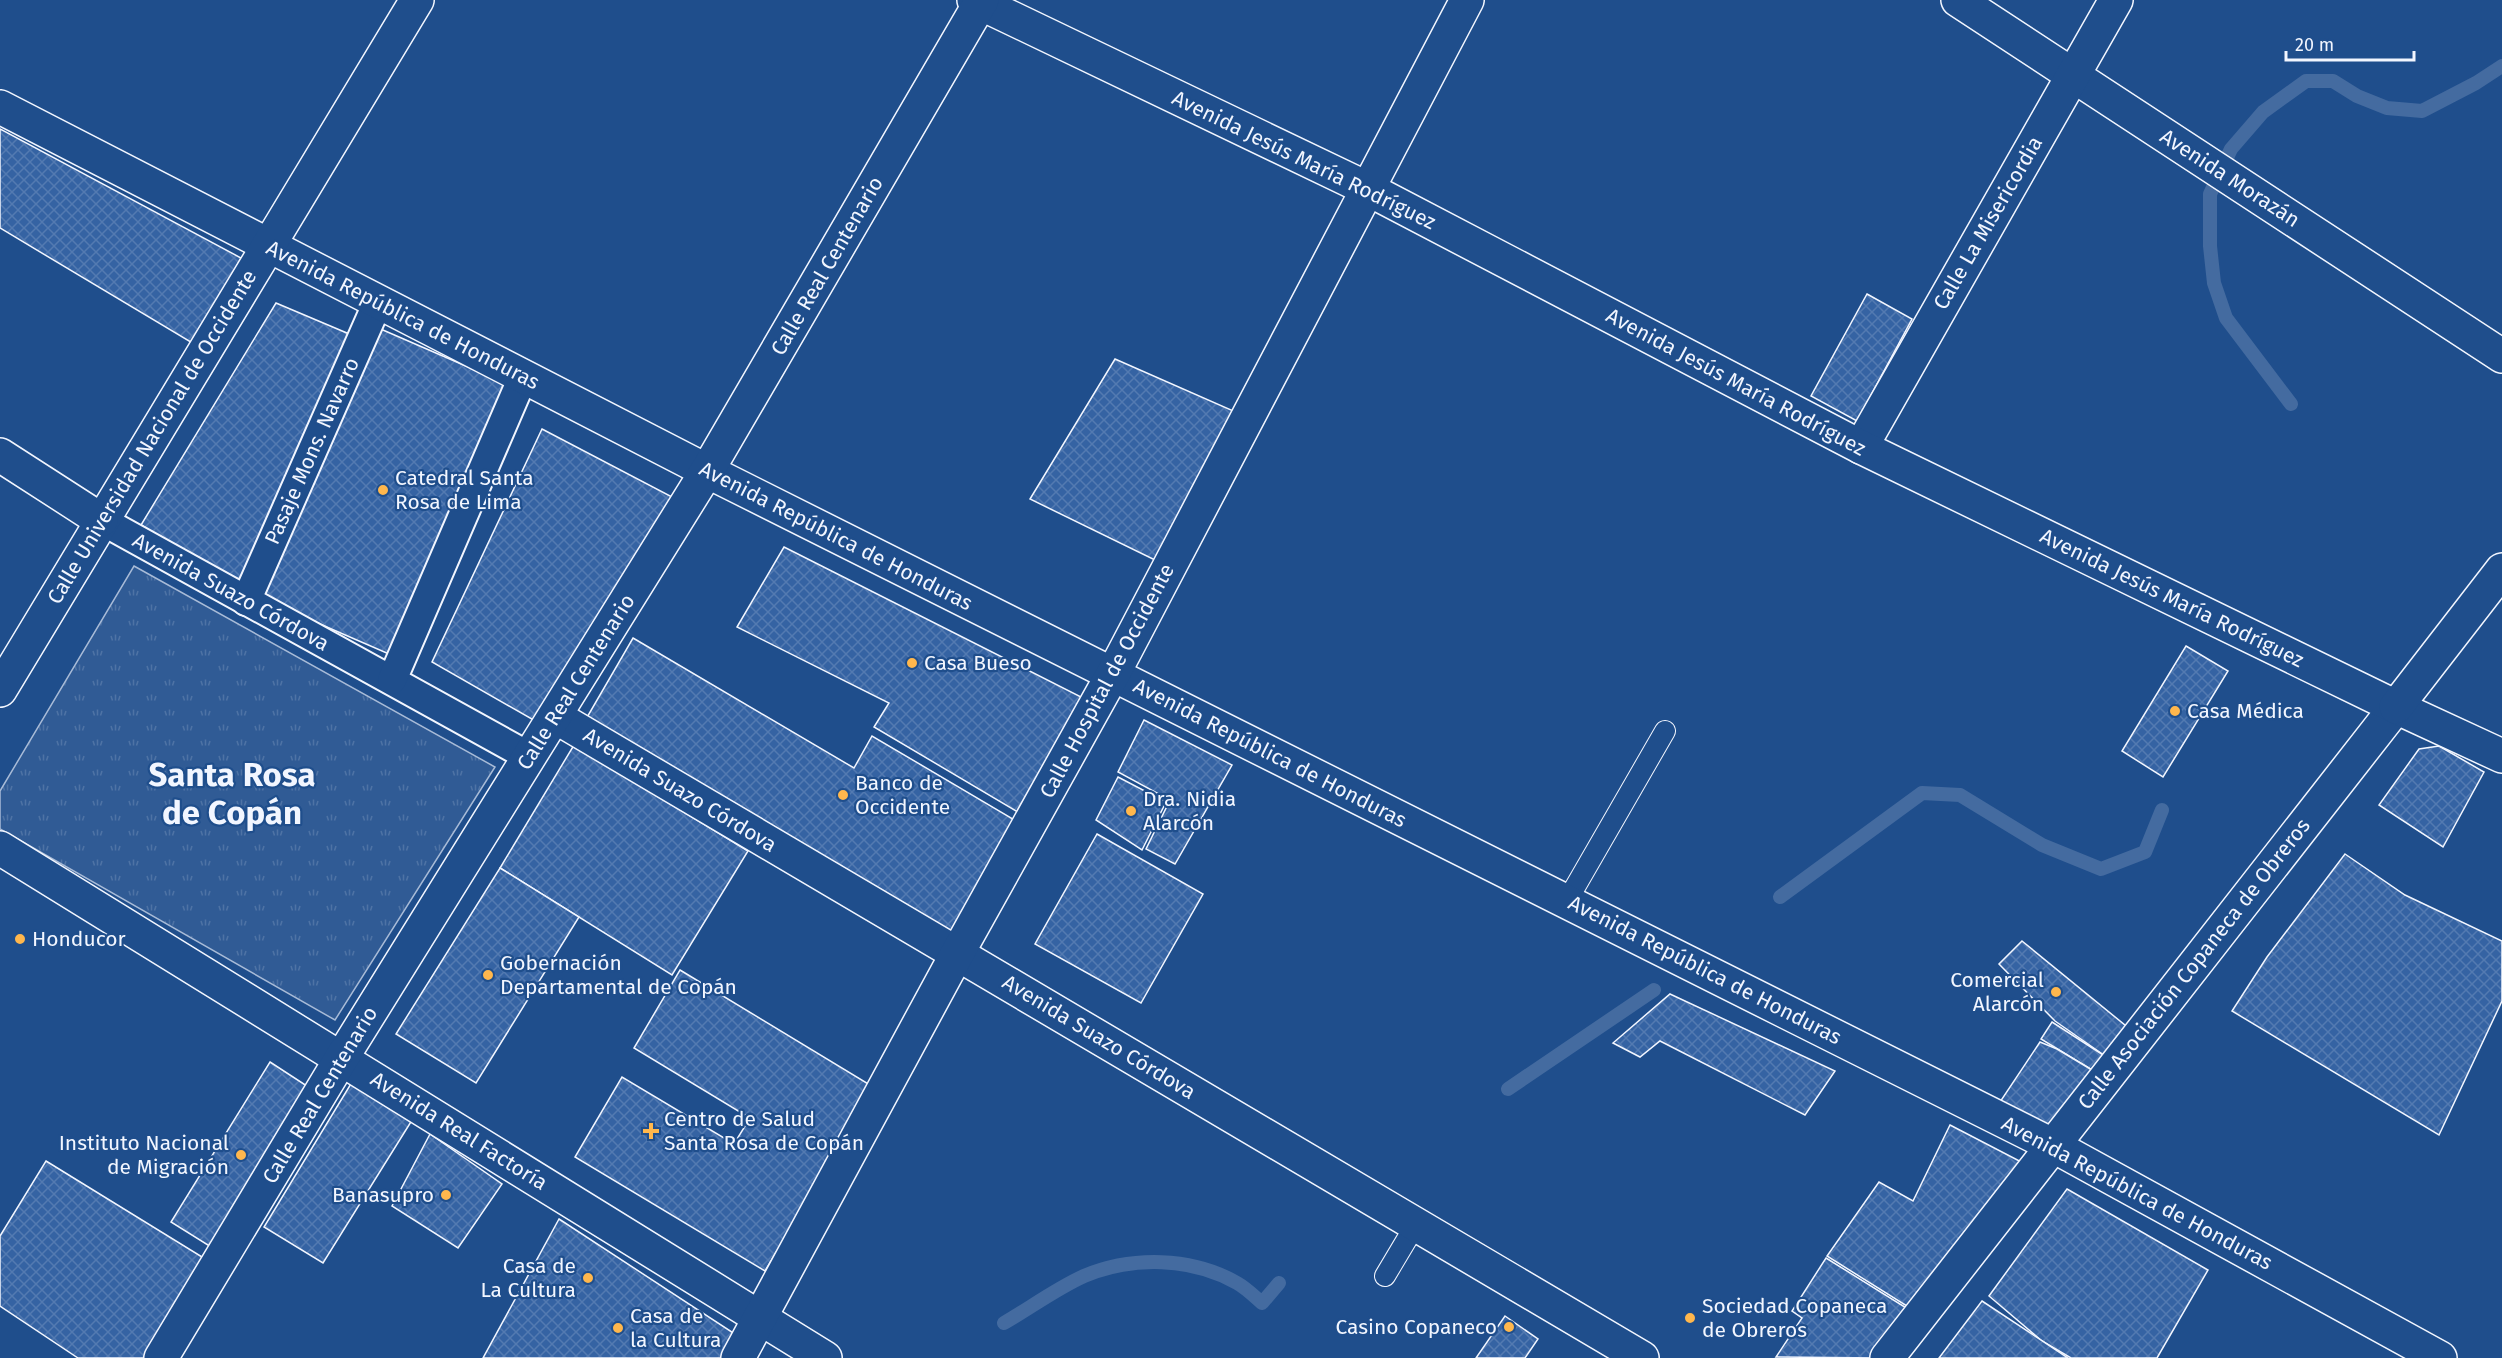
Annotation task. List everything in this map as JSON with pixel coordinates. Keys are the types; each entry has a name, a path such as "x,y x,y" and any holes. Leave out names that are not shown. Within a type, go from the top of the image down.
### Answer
{"street":[{"name":"Calle Universidad Nacional de Occidente","path":"0,690 417,0"},
{"name":"Calle Hospital de Occidente","path":"738,1358 957,954 1113,674 1366,188 1467,0"},
{"name":"Avenida Morazán","path":"1958,0 2502,356"},
{"name":"Calle La Misericordia","path":"1861,447 2116,0"},
{"name":"Avenida Jesús María Rodríguez","path":"979,1 1366,188 1861,447 2396,707 2502,756"},
{"name":"Calle Real Centenario","path":"161,1358 341,1059 528,756 556,717 707,471 979,1"},
{"name":"Avenida República de Honduras","path":"0,107 707,471 2052,1145 2440,1358"},
{"name":"Pasaje Mons. Navarro","path":"246,601 378,302"},
{"path":"392,680 523,377"},
{"name":"Avenida Suazo Córdova","path":"0,455 101,520 528,756"},
{"name":"Calle Asociación Copaneca de Obreros","path":"1887,1358 2502,570"},
{"name":"Avenida Suazo Córdova","path":"556,717 1642,1358"},
{"name":"Avenida Real Factoría","path":"0,848 825,1358"}],"lane":[{"path":"1567,901 1665,731"},
{"path":"1384,1276 1416,1224"}],"green space":[{"path":"134,566 495,767 335,1020 0,829 0,791"}],"building":[{"path":"0,129 241,258 194,344 0,228"},
{"path":"1867,294 1912,319 1857,421 1811,396"},
{"path":"276,303 361,339 242,586 141,525"},
{"name":"Catedral Santa Rosa de Lima","path":"376,327 505,383 389,654 260,598"},
{"path":"1115,359 1238,413 1157,561 1030,499"},
{"path":"542,429 674,498 537,722 432,662"},
{"name":"Casa Bueso","path":"784,547 1087,700 1023,815 874,727 889,703 737,627"},
{"name":"Banco de Occidente","path":"633,638 854,768 872,736 1018,822 953,935 586,719"},
{"name":"Casa Médica","path":"2186,646 2228,671 2163,777 2122,751"},
{"path":"1144,720 1232,765 1175,864 1146,849 1170,800 1118,772"},
{"path":"574,745 748,851 672,975 500,868"},
{"path":"2439,746 2484,772 2443,847 2379,805 2419,749"},
{"name":"Dra. Nidia Alarcón","path":"1118,777 1166,802 1142,850 1096,820"},
{"path":"1097,834 1203,894 1141,1003 1035,944"},
{"path":"2345,854 2405,895 2502,941 2502,1001 2439,1135 2232,1011 2267,957"},
{"name":"Gobernación Departamental de Copán","path":"500,868 579,917 476,1083 396,1034"},
{"name":"Comercial Alarcón","path":"2022,941 2131,1030 2111,1060 2055,1021 1999,964"},
{"name":"Centro de Salud Santa Rosa de Copán","path":"680,970 875,1088 765,1271 575,1157 622,1077 734,1144 750,1118 634,1048"},
{"path":"1670,994 1835,1071 1805,1115 1660,1041 1640,1057 1613,1043"},
{"path":"2052,1022 2111,1060 2102,1076 2041,1039"},
{"path":"2040,1042 2057,1049 2102,1076 2051,1141 1994,1111"},
{"name":"Instituto Nacional de Migración","path":"270,1062 310,1088 211,1247 171,1222"},
{"path":"352,1082 414,1117 323,1263 264,1227"},
{"path":"1950,1125 2031,1167 1918,1313 1827,1256 1879,1182 1913,1201"},
{"name":"Banasupro","path":"430,1134 502,1184 458,1248 392,1206"},
{"path":"46,1161 207,1260 146,1358 78,1358 0,1306 0,1236"},
{"path":"2067,1189 2208,1270 2157,1358 2071,1358 2042,1341 1989,1296"},
{"name":"Casa de La Cultura","path":"559,1219 741,1338 729,1358 483,1358"},
{"path":"1826,1258 1916,1314 1881,1358 1776,1357 1802,1318 1792,1311"},
{"path":"1982,1301 2068,1358 1939,1358"},
{"name":"Casino Copaneco","path":"1505,1316 1538,1339 1525,1358 1476,1358"}],"waterway":[{"path":"2291,404 2226,318 2214,283 2210,246 2210,194 2231,149 2263,112 2306,81 2333,81 2357,96 2387,108 2422,111 2476,83 2502,66"},
{"path":"1780,897 1922,793 1960,795 2042,845 2101,869 2145,852 2162,810"},
{"path":"1508,1089 1654,990"},
{"path":"1004,1323 1084,1276 1122,1265 1162,1262 1201,1268 1237,1283 1262,1303 1279,1283"}],"place":[{"name":"Catedral Santa Rosa de Lima","path":"383,490"},
{"name":"Casa Bueso","path":"912,663"},
{"name":"Casa Médica","path":"2175,711"},
{"name":"Banco de Occidente","path":"843,795"},
{"name":"Dra. Nidia Alarcón","path":"1131,811"},
{"name":"Honducor","path":"20,939"},
{"name":"Gobernación Departamental de Copán","path":"488,975"},
{"name":"Comercial Alarcón","path":"2056,992"},
{"name":"Centro de Salud Santa Rosa de Copán","path":"651,1131"},
{"name":"Instituto Nacional de Migración","path":"241,1155"},
{"name":"Banasupro","path":"446,1195"},
{"name":"Casa de La Cultura","path":"588,1278"},
{"name":"Sociedad Copaneca de Obreros","path":"1690,1318"},
{"name":"Casino Copaneco","path":"1509,1327"},
{"name":"Casa de la Cultura","path":"618,1328"}],"district":[{"name":"Santa Rosa de Copán","path":"232,793"}]}
